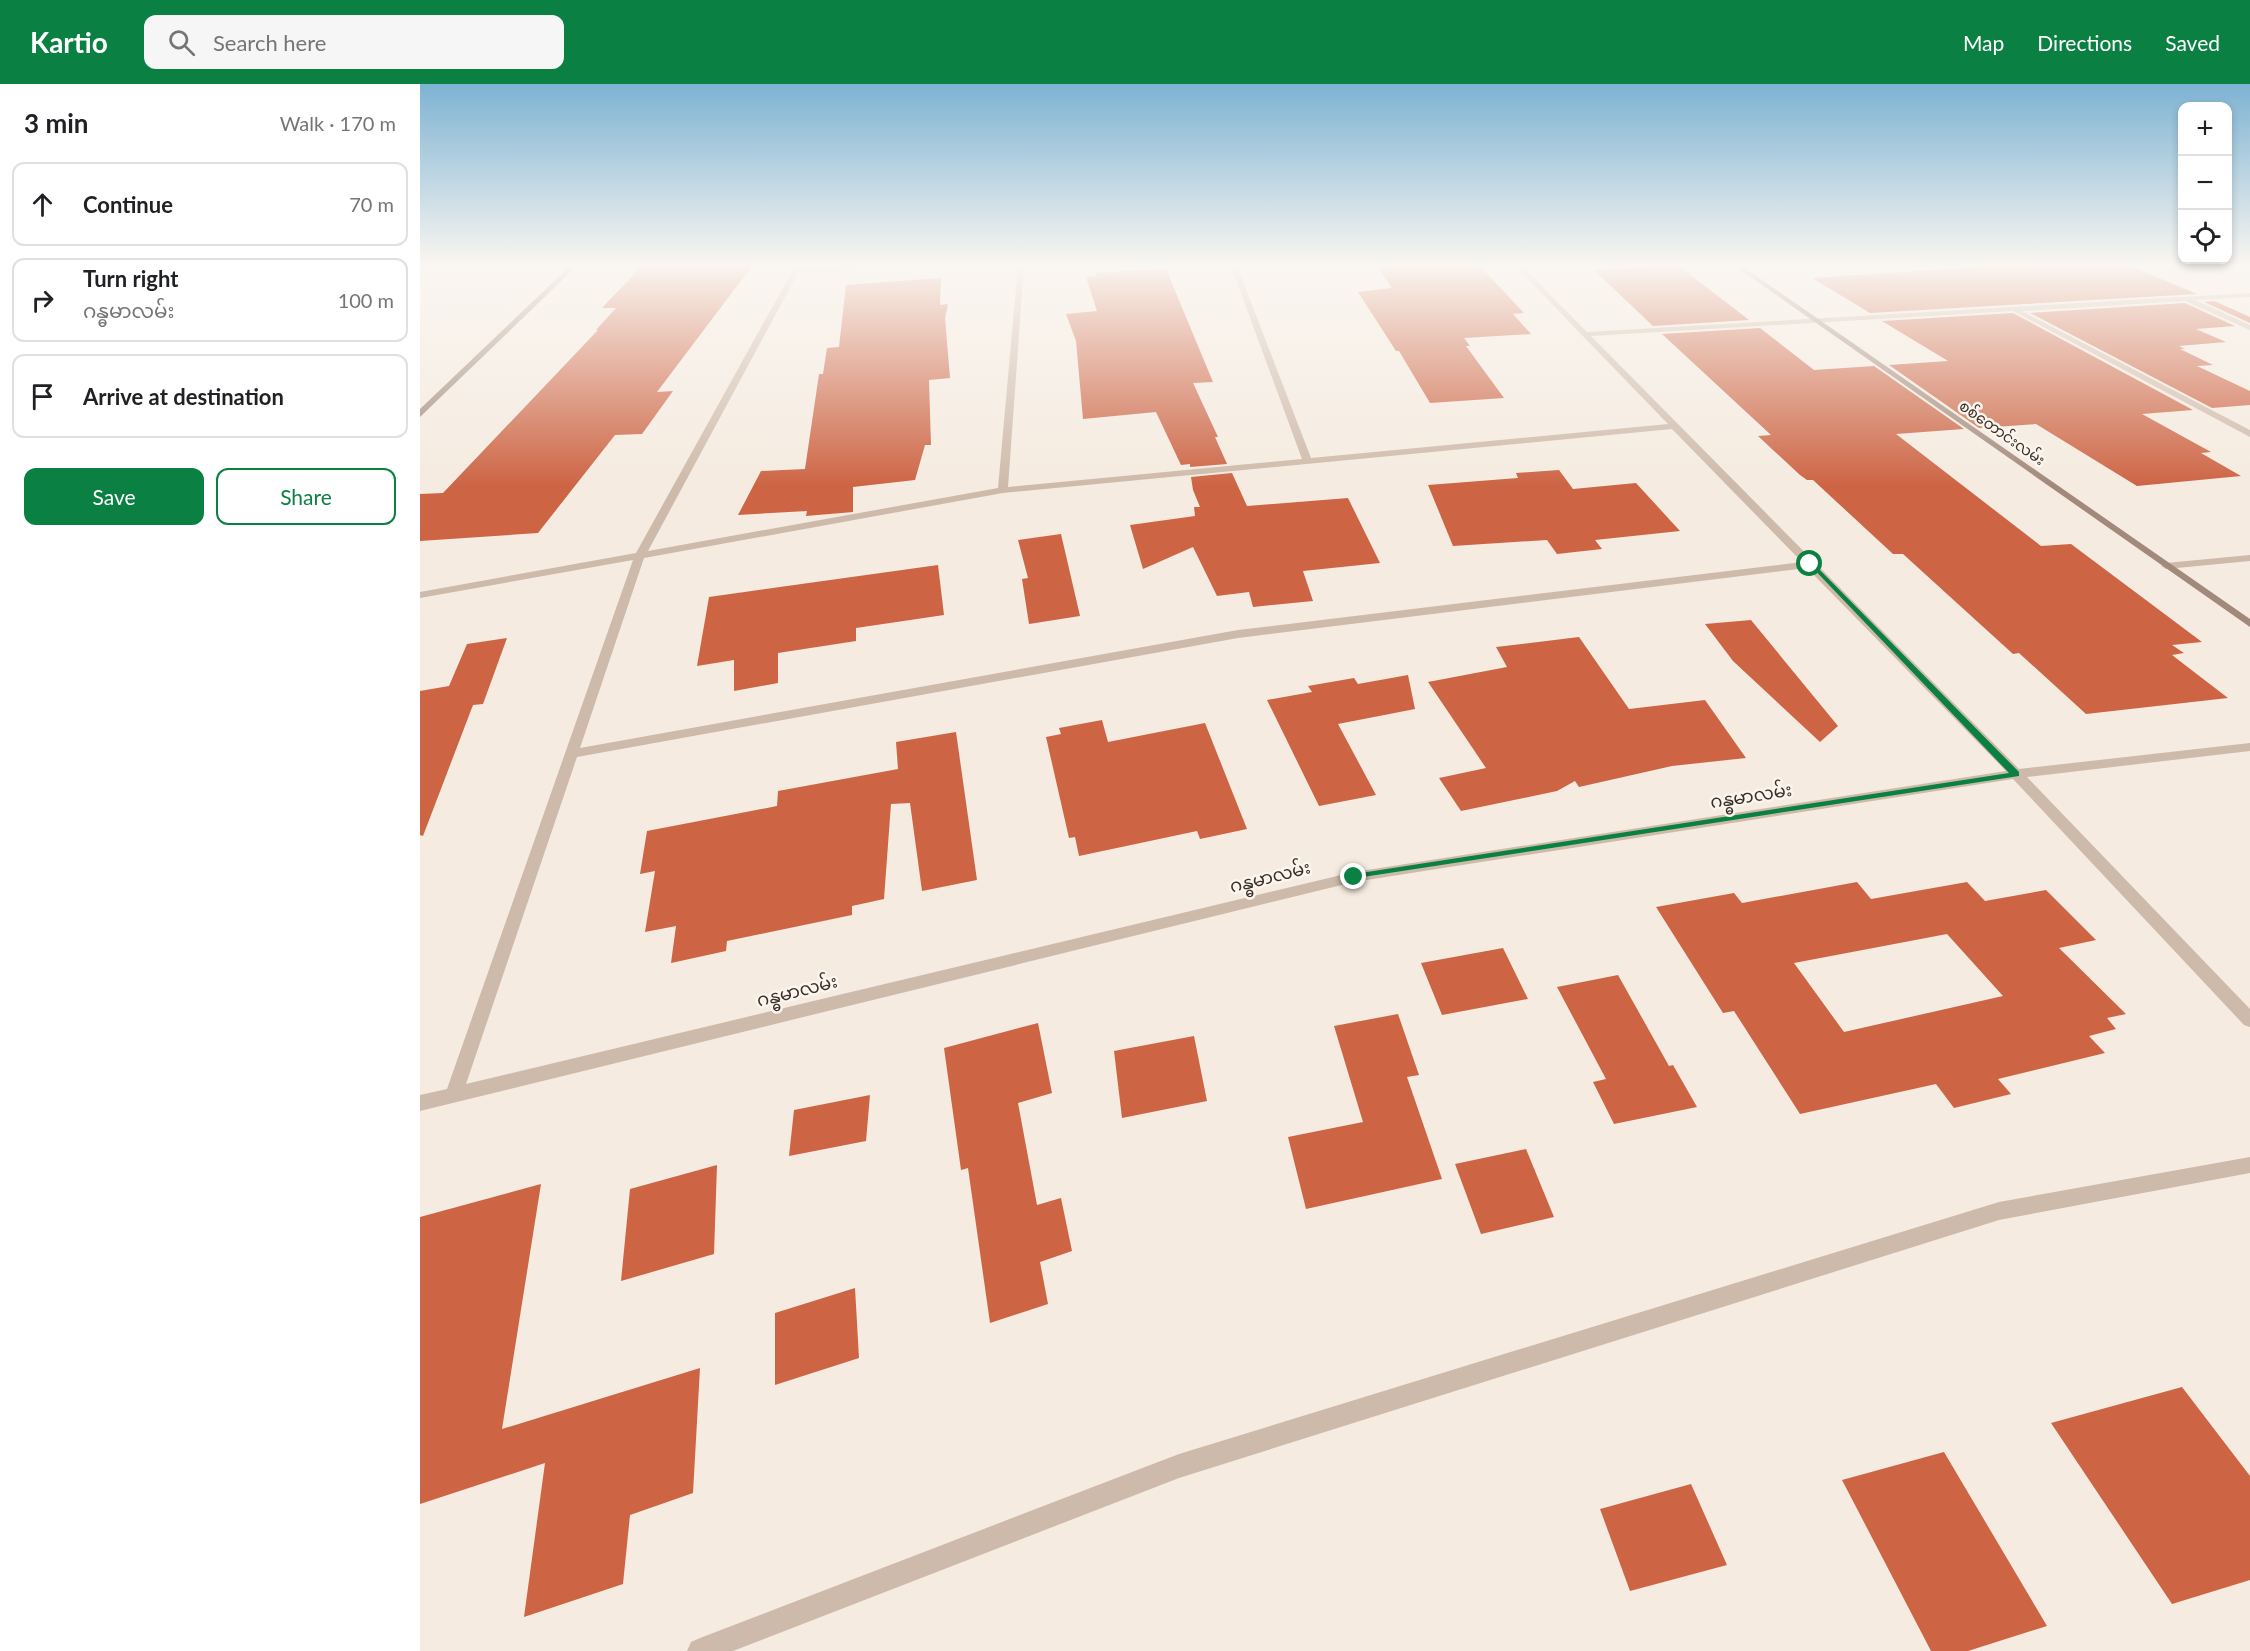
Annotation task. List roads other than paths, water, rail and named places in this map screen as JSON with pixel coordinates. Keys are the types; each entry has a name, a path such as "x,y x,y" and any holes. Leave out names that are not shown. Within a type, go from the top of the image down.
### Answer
{"street":[{"path":"420,414 498,339"},
{"path":"454,1094 639,557 757,339"},
{"path":"1004,490 1015,339"},
{"path":"1262,339 1307,460"},
{"path":"1589,339 2016,774 2250,1020"},
{"name":"စစ်တောင်းလမ်း","path":"1842,339 2250,624"},
{"path":"2070,339 2250,434"},
{"path":"420,595 1004,490 1672,426"},
{"path":"2166,566 2250,558"},
{"path":"571,754 1238,634 1810,564"},
{"name":"ဂန္ဓမာလမ်း","path":"420,1103 1354,877 2016,774 2250,747"},
{"path":"700,1651 1179,1466 1999,1211 2250,1165"}]}
